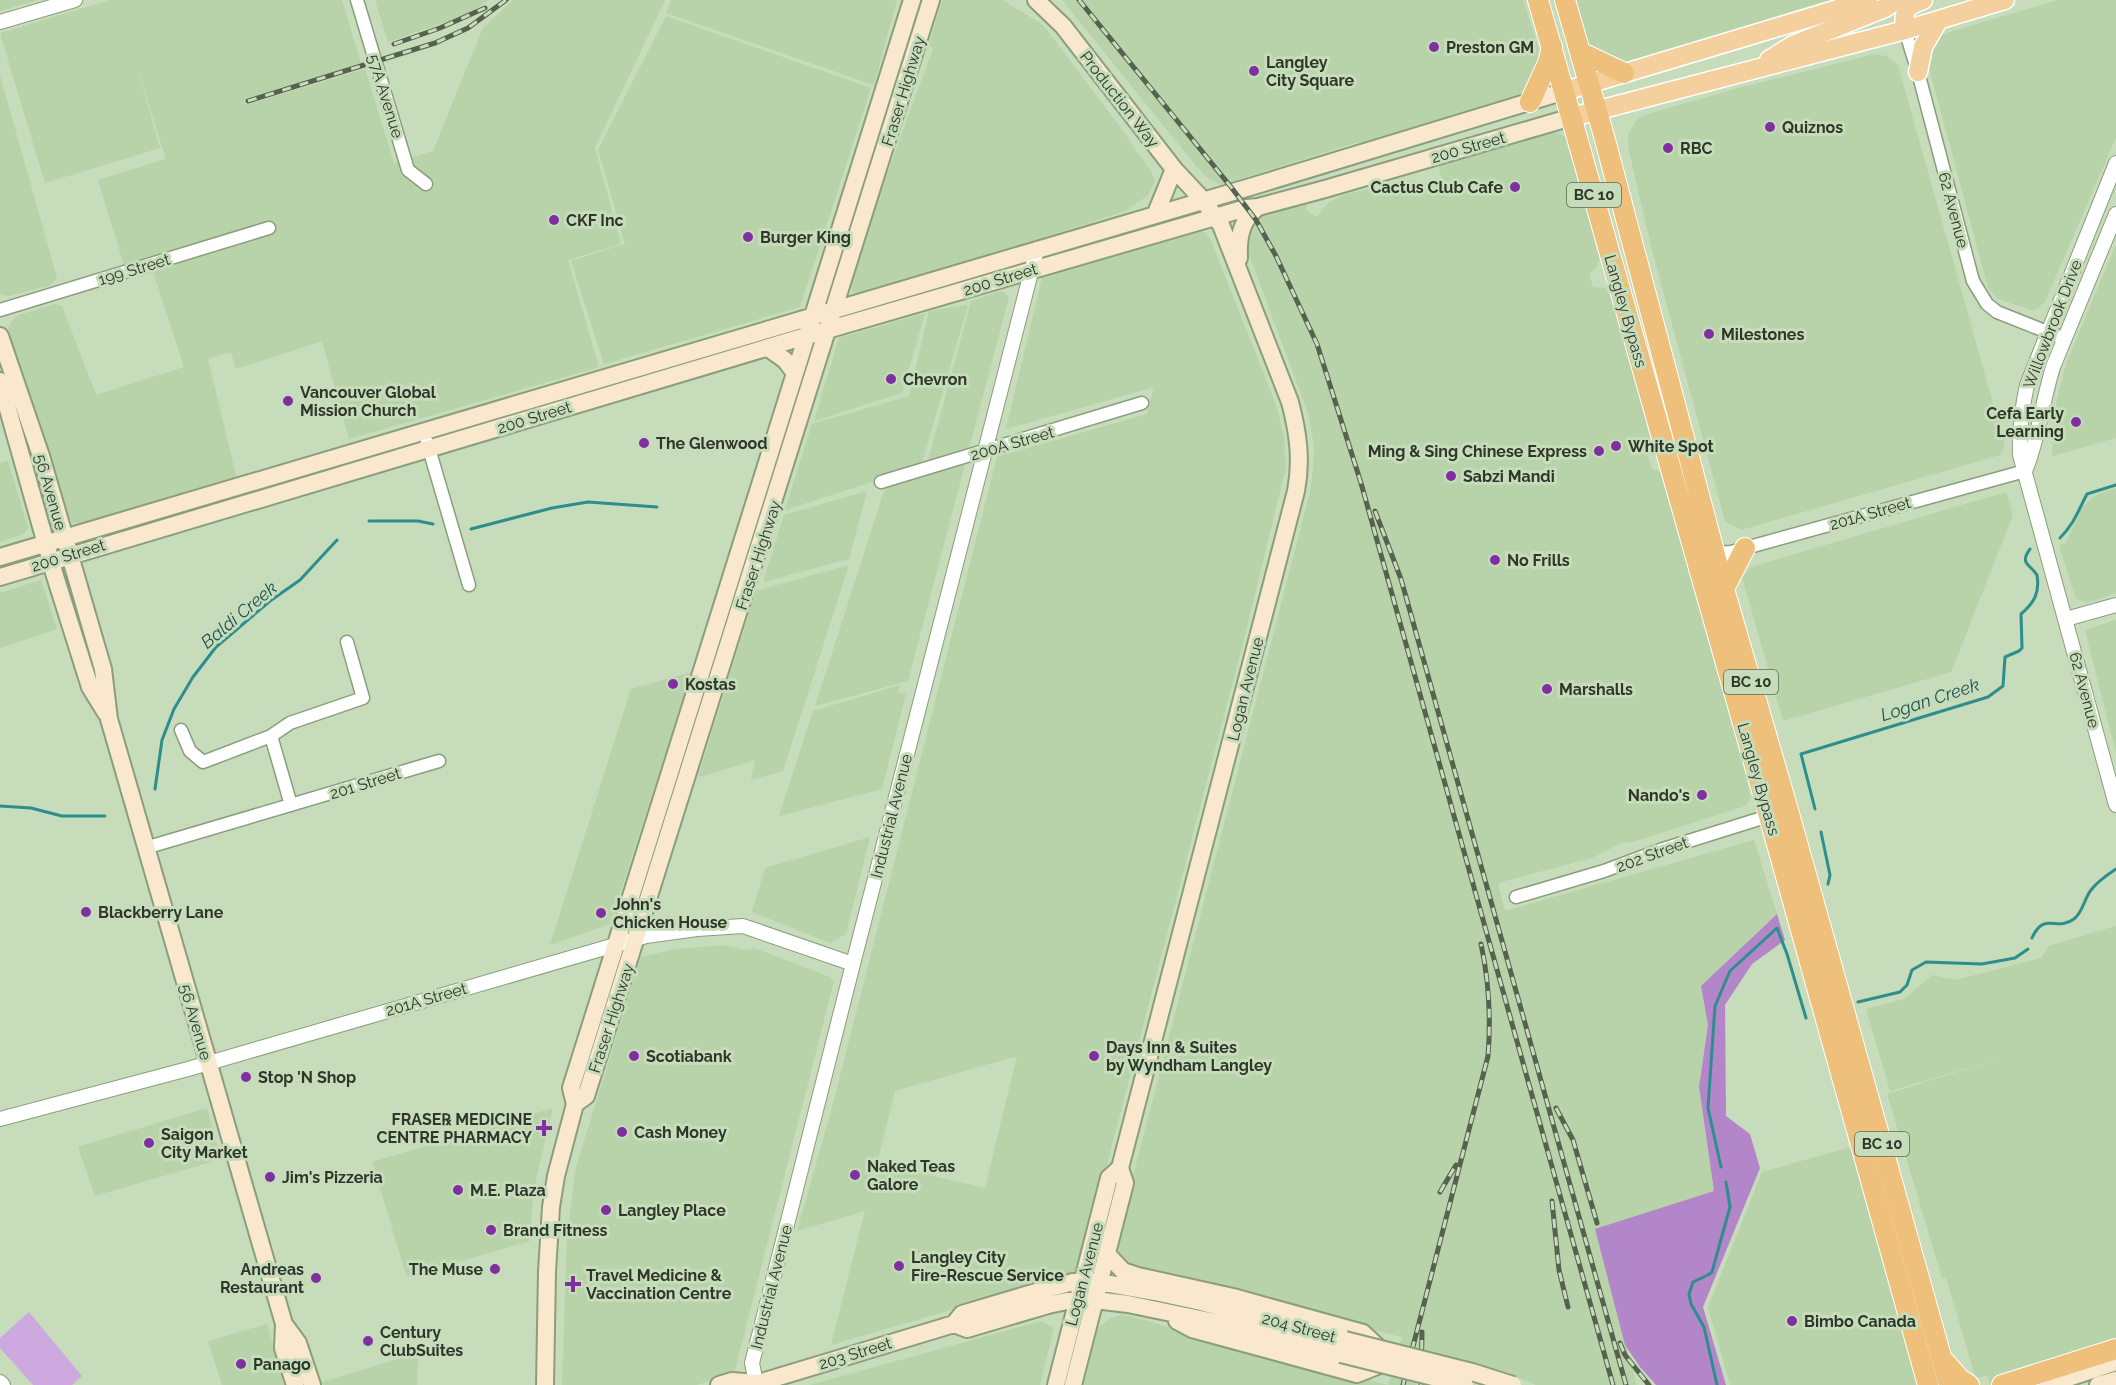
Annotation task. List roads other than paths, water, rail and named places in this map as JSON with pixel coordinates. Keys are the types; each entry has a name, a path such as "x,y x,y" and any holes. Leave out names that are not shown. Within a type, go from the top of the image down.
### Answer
{"highway":[{"name":"Langley Bypass","path":"1538,0 1928,1385"},
{"name":"Langley Bypass","path":"1565,0 1597,111 1724,589 1949,1385"},
{"path":"1530,102 1548,63 1552,46"},
{"path":"1580,52 1624,73"},
{"path":"1692,544 1715,553"},
{"path":"1724,589 1745,548"},
{"path":"2002,1385 2116,1349"},
{"path":"1942,1360 1969,1385"}],"main road":[{"name":"Fraser Highway","path":"545,1385 547,1272 551,1207 556,1176 575,1104 571,1088 912,0"},
{"name":"Fraser Highway","path":"575,1104 586,1096 637,939 931,0"},
{"name":"Production Way","path":"1036,0 1063,26 1174,169 1215,216"},
{"name":"200 Street","path":"0,557 1868,0"},
{"path":"1755,69 1793,45 1885,8 1896,0"},
{"path":"1905,30 1905,11 1909,6 1923,0"},
{"name":"200 Street","path":"0,577 1215,216 1258,207 1572,117 1905,30 2006,0"},
{"path":"1918,72 1923,47 1938,21"},
{"path":"1156,213 1174,169"},
{"path":"1239,268 1238,244 1241,230 1251,213 1258,207"},
{"name":"Logan Avenue","path":"1056,1385 1078,1300 1107,1254 1125,1183 1120,1168 1299,476 1297,428 1290,402 1224,230 1215,216"},
{"name":"56 Avenue","path":"0,336 32,430 103,669 109,719 284,1324 283,1348 295,1385"},
{"path":"768,348 784,360 795,373"},
{"name":"56 Avenue","path":"0,381 51,561 90,687 109,719"},
{"path":"11,422 21,421 32,430"},
{"name":"Logan Avenue","path":"1073,1385 1095,1300 1091,1282 1109,1178 1120,1168"},
{"path":"1107,1254 1124,1271 1138,1276 1233,1297 1363,1333 1392,1360 1357,1374 1192,1329 1158,1310"},
{"name":"203 Street","path":"719,1385 732,1381 754,1384 954,1324 962,1314 1060,1285 1091,1282"},
{"name":"204 Street","path":"1091,1282 1201,1302 1464,1385"},
{"name":"203 Street","path":"954,1324 967,1329 1048,1305 1078,1300"},
{"name":"204 Street","path":"1078,1300 1128,1304 1472,1372 1513,1385"},
{"path":"1048,1305 1070,1329"},
{"name":"56 Avenue","path":"284,1324 298,1343 312,1385"},
{"path":"2047,1385 2116,1362"},
{"path":"2098,1385 2116,1380"}],"street":[{"path":"0,22 75,0"},
{"name":"57A Avenue","path":"357,0 408,170 426,184"},
{"name":"62 Avenue","path":"1905,30 1973,281 1987,304 1997,312 2065,339"},
{"name":"Willowbrook Drive","path":"2025,471 2020,455 2021,413 2027,385 2116,163"},
{"name":"Willowbrook Drive","path":"2025,471 2036,440 2046,391 2116,214"},
{"name":"199 Street","path":"0,310 269,228"},
{"name":"Industrial Avenue","path":"754,1384 752,1363 1037,249"},
{"name":"200A Street","path":"881,482 1142,403"},
{"path":"424,431 469,585"},
{"name":"62 Avenue","path":"2025,471 2116,805"},
{"name":"201A Street","path":"1715,553 1731,552 2025,471"},
{"path":"2066,619 2116,605"},
{"path":"181,730 190,751 203,762 271,736 290,723 363,698 347,642"},
{"path":"271,736 291,805"},
{"name":"201 Street","path":"145,848 439,761"},
{"name":"202 Street","path":"1516,897 1604,872 1660,850 1788,810"},
{"name":"201A Street","path":"0,1119 208,1063 637,939 697,929 743,926 853,964"},
{"path":"1392,1360 1492,1385"}],"waterway":[{"path":"2060,538 2072,522 2087,494 2116,485"},
{"name":"Baldi Creek","path":"471,529 552,508 588,502 657,507"},
{"name":"Baldi Creek","path":"369,521 418,521 433,524"},
{"name":"Baldi Creek","path":"155,789 162,740 174,709 193,677 216,647 270,601 300,580 337,540"},
{"name":"Logan Creek","path":"1815,809 1801,754 1988,697 2003,686 2005,657 2022,648 2021,614 2033,602 2037,592 2037,575 2027,564 2025,558 2030,549"},
{"name":"Baldi Creek","path":"0,806 31,808 62,816 105,816"},
{"name":"Logan Creek","path":"1821,832 1830,875 1828,884"},
{"path":"2032,938 2041,925 2062,924 2074,919 2093,887 2116,869"},
{"name":"Logan Creek","path":"1721,1167 1708,1108 1715,1006 1730,971 1777,928 1806,1018"},
{"path":"1858,1002 1900,992 1907,985 1912,970 1926,962 1982,964 2015,958 2028,949"},
{"name":"Logan Creek","path":"1717,1385 1704,1327 1691,1304 1689,1294 1693,1282 1712,1272 1730,1207 1726,1182"}],"railway":[{"path":"248,101 435,43 468,28 506,0"},
{"path":"1079,0 1256,220 1276,256 1317,344 1361,483 1613,1385"},
{"path":"394,44 440,28 485,8"},
{"path":"1375,511 1401,579 1626,1385"},
{"path":"1403,1385 1488,1056 1489,1000 1481,944"},
{"path":"1556,1108 1573,1140 1597,1223"},
{"path":"1440,1192 1456,1165"},
{"path":"1552,1201 1559,1270 1568,1307"},
{"path":"1421,1385 1422,1332"},
{"path":"1620,1343 1625,1355 1649,1385"}],"place":[{"name":"Preston GM","path":"1434,47"},
{"name":"Langley City Square","path":"1254,71"},
{"name":"Quiznos","path":"1770,127"},
{"name":"RBC","path":"1668,148"},
{"name":"Cactus Club Cafe","path":"1515,187"},
{"name":"CKF Inc","path":"554,220"},
{"name":"Burger King","path":"748,237"},
{"name":"Milestones","path":"1709,334"},
{"name":"Chevron","path":"891,379"},
{"name":"Vancouver Global Mission Church","path":"288,401"},
{"name":"Cefa Early Learning","path":"2076,422"},
{"name":"The Glenwood","path":"644,443"},
{"name":"White Spot","path":"1616,446"},
{"name":"Ming & Sing Chinese Express","path":"1599,451"},
{"name":"Sabzi Mandi","path":"1451,476"},
{"name":"No Frills","path":"1495,560"},
{"name":"Kostas","path":"673,684"},
{"name":"Marshalls","path":"1547,689"},
{"name":"Nando's","path":"1702,795"},
{"name":"Blackberry Lane","path":"86,912"},
{"name":"John's Chicken House","path":"601,913"},
{"name":"Scotiabank","path":"634,1056"},
{"name":"Days Inn & Suites by Wyndham Langley","path":"1094,1056"},
{"name":"Stop 'N Shop","path":"246,1077"},
{"name":"FRASE℞ MEDICINE CENTRE PHARMACY","path":"544,1128"},
{"name":"Cash Money","path":"622,1132"},
{"name":"Saigon City Market","path":"149,1143"},
{"name":"Naked Teas Galore","path":"855,1175"},
{"name":"Jim's Pizzeria","path":"270,1177"},
{"name":"M.E. Plaza","path":"458,1190"},
{"name":"Langley Place","path":"606,1210"},
{"name":"Brand Fitness","path":"491,1230"},
{"name":"Langley City Fire-Rescue Service","path":"899,1266"},
{"name":"The Muse","path":"495,1269"},
{"name":"Andreas Restaurant","path":"316,1278"},
{"name":"Travel Medicine & Vaccination Centre","path":"573,1284"},
{"name":"Bimbo Canada","path":"1792,1321"},
{"name":"Century ClubSuites","path":"368,1341"},
{"name":"Panago","path":"241,1364"}]}
